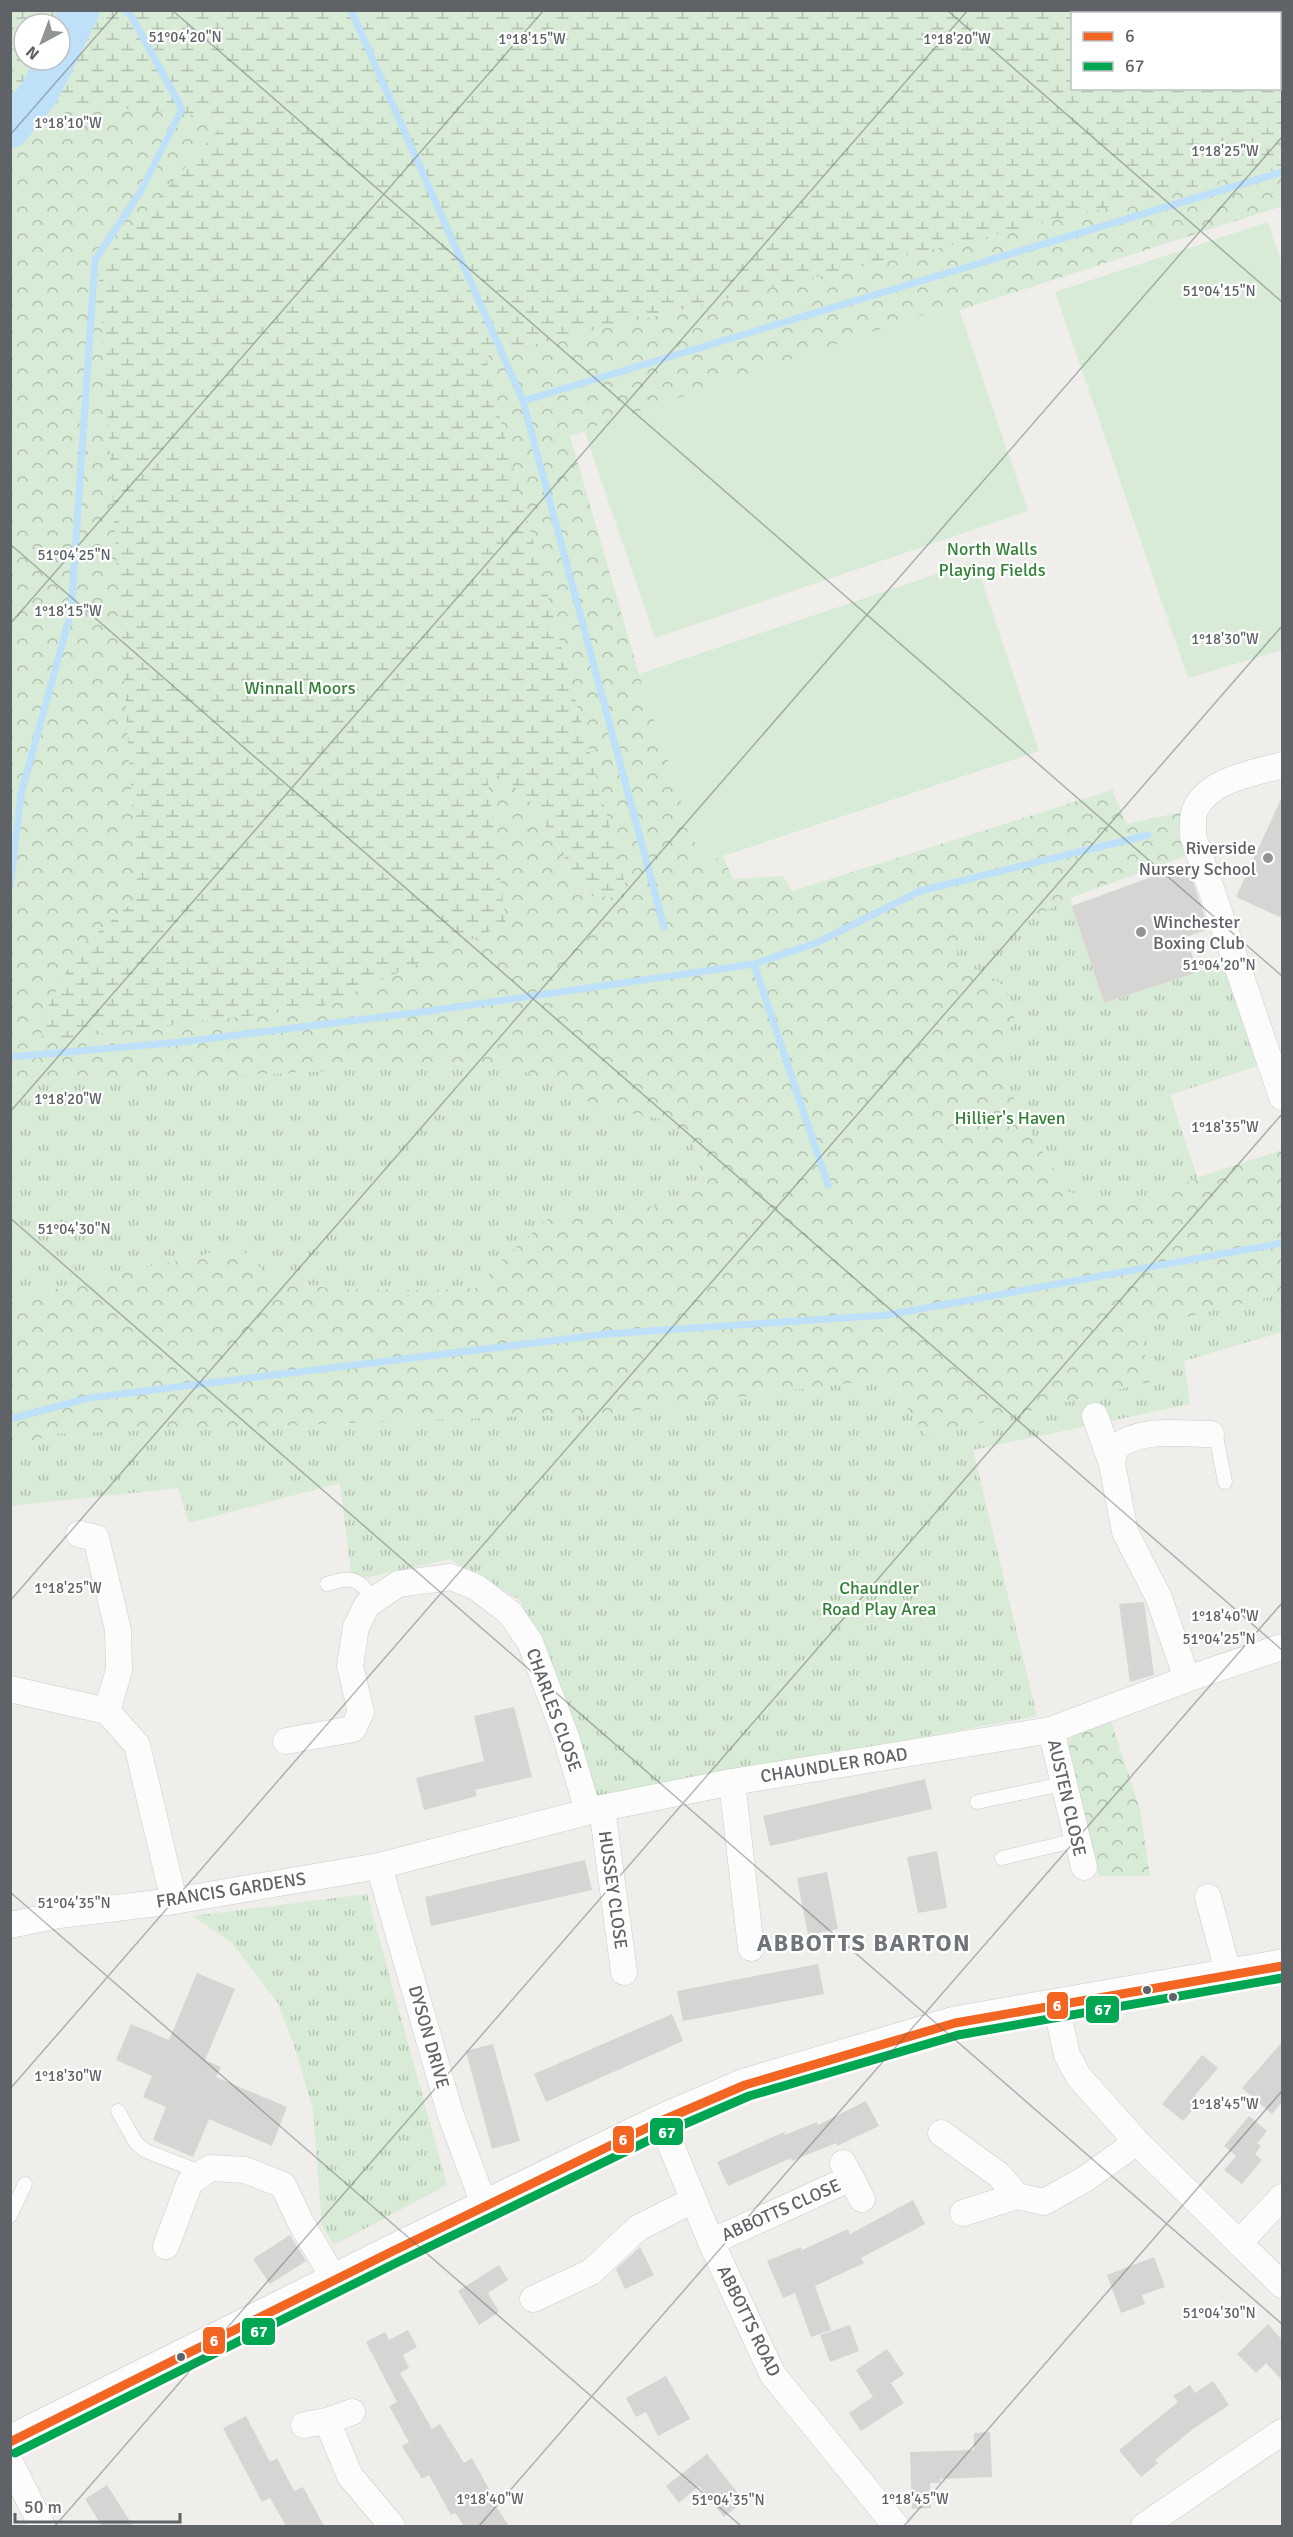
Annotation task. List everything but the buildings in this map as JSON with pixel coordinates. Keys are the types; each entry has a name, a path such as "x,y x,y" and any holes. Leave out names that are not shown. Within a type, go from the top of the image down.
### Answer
{"main road":[{"path":"10,2442 661,2121 745,2085 955,2023 1282,1966"}],"street":[{"path":"1282,765 1232,781 1208,792 1195,809 1193,836 1282,1097"},
{"path":"1095,1416 1112,1464 1125,1532 1159,1598 1187,1679"},
{"path":"1112,1464 1115,1448 1125,1439 1144,1434 1210,1434"},
{"path":"79,1534 96,1538 118,1630 118,1670 106,1711"},
{"name":"CHARLES CLOSE","path":"286,1741 353,1729 361,1712 350,1666 356,1627 367,1605 398,1584 451,1577 476,1587 510,1613 530,1642 595,1810"},
{"name":"CHAUNDLER ROAD","path":"380,1866 595,1810 732,1782 1051,1730 1187,1679 1282,1647"},
{"path":"10,1689 106,1711 137,1745 174,1901"},
{"name":"AUSTEN CLOSE","path":"1051,1730 1084,1867"},
{"path":"732,1782 751,1948"},
{"name":"HUSSEY CLOSE","path":"595,1810 624,1972"},
{"name":"FRANCIS GARDENS","path":"10,1924 59,1915 174,1901 380,1866"},
{"name":"DYSON DRIVE","path":"380,1866 452,2116 484,2207"},
{"path":"1208,1897 1229,1976"},
{"path":"1056,2005 1067,2055 1079,2078 1137,2142 1282,2285"},
{"name":"ABBOTTS ROAD","path":"661,2121 711,2242 773,2375 896,2526"},
{"path":"941,2133 999,2175 1017,2196"},
{"path":"963,2213 1017,2196 1044,2202 1085,2179 1137,2142"},
{"path":"166,2246 190,2182 200,2172 210,2168 245,2170 283,2185 301,2223 336,2282"},
{"name":"ABBOTTS CLOSE","path":"711,2242 852,2180"},
{"path":"1239,2243 1282,2197"},
{"path":"533,2299 591,2272 638,2228 693,2200"},
{"path":"352,2412 316,2423 350,2476 392,2526"},
{"path":"1144,2526 1282,2432"},
{"path":"10,2462 42,2526"}],"lane":[{"path":"1210,1434 1217,1441 1225,1482"},
{"path":"327,1584 349,1578 360,1582 374,1600"},
{"path":"977,1802 1064,1784"},
{"path":"1002,1858 1077,1840"},
{"path":"118,2111 136,2143 146,2151 200,2172"},
{"path":"10,2216 25,2184"}],"green space":[{"name":"Winnall Moors","path":"11,10 1282,11 1282,166 486,356 494,396 629,898 587,896 530,800 503,776 487,775 506,924 321,1007 42,1041 41,1020 79,948 138,898 98,266 229,118 50,102 11,153"},
{"path":"50,102 230,118 99,266 138,899 79,948 487,775 503,776 530,800 586,895 486,356 1282,166 1282,206 570,436 639,674 702,863 723,856 733,879 783,876 792,891 1112,790 1127,824 1181,812 1178,835 1186,856 1070,898 1017,926 956,942 957,962 985,973 1004,986 1016,1009 1004,1054 1004,1079 1037,1143 1068,1191 1090,1201 1132,1203 1159,1196 1199,1177 1282,1150 1282,1294 1141,1328 1150,1382 926,1436 888,1378 617,1413 52,1434 11,1449 11,1300 239,1247 270,1278 333,1289 476,1288 503,1259 548,1219 669,1205 702,1175 692,1140 664,1119 613,1111 567,1093 526,1072 474,1061 414,1067 132,1080 69,1076 11,1082 11,153"},
{"path":"1268,222 1282,264 1282,650 1188,678 1055,292"},
{"path":"957,303 1028,511 655,638 584,430"},
{"path":"975,561 1039,751 702,863 639,674"},
{"name":"Hillier's Haven","path":"1053,845 1104,1003 1229,961 1263,1064 1170,1095 1213,1225 911,1293 785,906"},
{"path":"474,1061 526,1072 567,1093 613,1111 664,1119 692,1140 702,1175 669,1205 548,1219 503,1259 476,1288 333,1289 270,1278 239,1247 11,1300 10,1082 69,1076 132,1080 414,1067"},
{"name":"Chaundler Road Play Area","path":"1282,1258 1282,1332 1184,1361 1190,1404 973,1450 1037,1716 593,1798 520,1600 450,1559 352,1581 340,1483 189,1523 178,1488 11,1506 11,1420"},
{"path":"1111,1721 1140,1809 1150,1876 1099,1876 1066,1746 1076,1730"},
{"path":"367,1894 447,2185 334,2245 322,2226 313,2110 296,2051 278,2003 232,1943 193,1916"}],"waterway":[{"path":"72,26 80,10"},
{"path":"10,887 21,794 71,612 95,260 141,191 182,109 132,17 125,10"},
{"path":"351,10 523,401"},
{"path":"10,129 39,93 50,72"},
{"path":"664,927 523,401 1282,172"},
{"path":"10,1057 181,1042 429,1011 754,964 816,943 920,891 1148,835"},
{"path":"754,964 828,1185"},
{"path":"10,1419 89,1398 606,1334 887,1315 1282,1243"}],"transit line":[{"name":"6","path":"10,2442 393,2251 661,2121 745,2085 955,2023 1282,1966"},
{"name":"67","path":"15,2453 398,2262 666,2132 749,2096 958,2035 1282,1978"}],"place":[{"name":"Riverside Nursery School","path":"1268,858"},
{"name":"Winchester Boxing Club","path":"1141,932"}],"district":[{"name":"ABBOTTS BARTON","path":"864,1943"}],"park label":[{"name":"North Walls Playing Fields","path":"992,559"}]}
